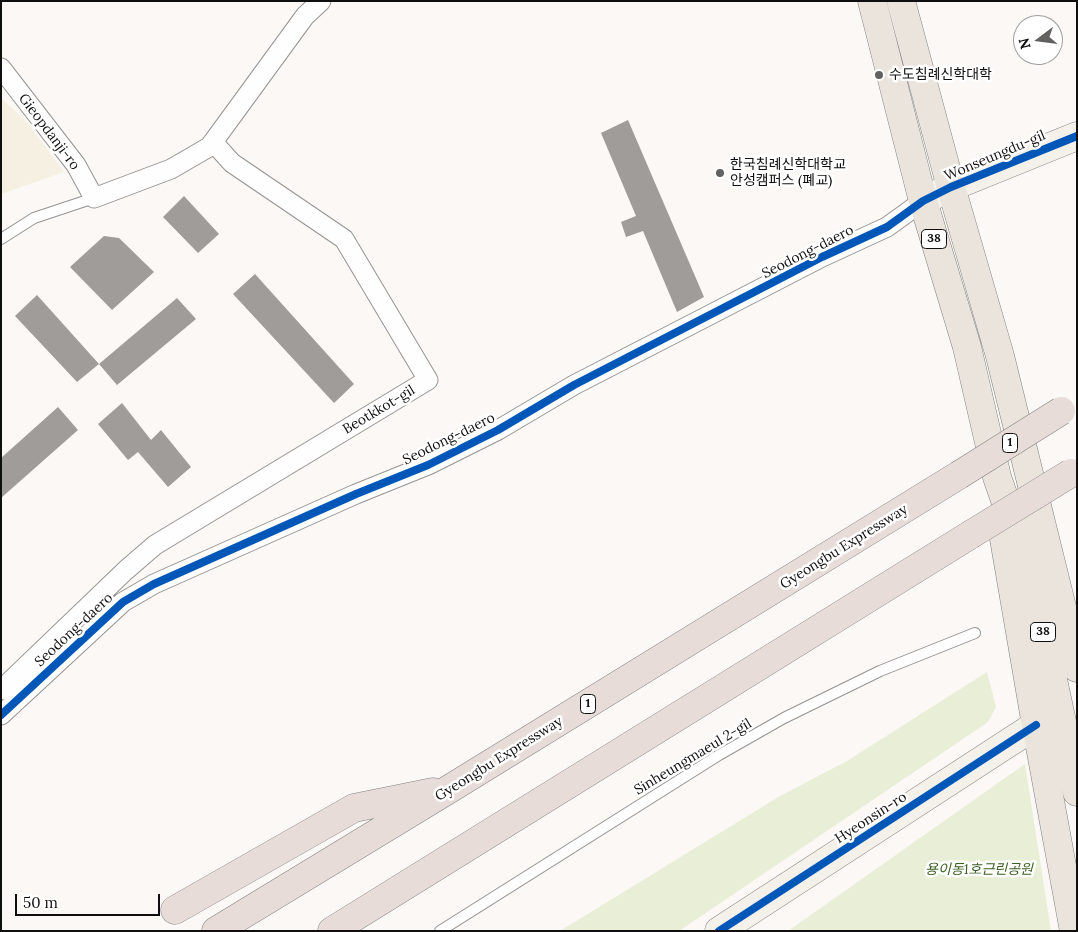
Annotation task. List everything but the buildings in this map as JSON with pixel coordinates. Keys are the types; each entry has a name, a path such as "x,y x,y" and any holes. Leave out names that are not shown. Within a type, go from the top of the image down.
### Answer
{"highway":[{"name":"Gyeongbu Expressway","path":"216,931 959,476 1069,406"},
{"path":"332,931 1075,471"},
{"path":"175,910 354,808 451,788"}],"main road":[{"name":"38","path":"872,1 923,201 968,347 997,477 1030,572 1077,792"},
{"name":"38","path":"900,1 951,188 1000,356 1024,460 1077,668"},
{"path":"1024,460 1077,609"},
{"path":"997,477 1003,535 1074,931"}],"street":[{"path":"94,198 171,169 209,147 305,16 321,1"},
{"name":"Gieopdanji-ro","path":"1,68 76,165 94,198"},
{"name":"Wonseungdu-gil","path":"923,201 1077,136"},
{"name":"Beotkkot-gil","path":"1,690 126,570 155,545 428,380 344,239 232,163 213,142"},
{"name":"Seodong-daero","path":"1,715 123,602 154,584 356,494 428,465 498,430 636,353 822,257 887,228 923,201"},
{"name":"Hyeonsin-ro","path":"719,931 1036,725"}],"lane":[{"path":"1,239 34,218 94,198"},
{"name":"Sinheungmaeul 2-gil","path":"440,931 718,755 776,723 880,671 974,633"}],"shaded area":[{"path":"1,98 27,122 64,172 1,194"}],"green space":[{"path":"987,672 996,707 988,722 679,931 560,931 780,796 847,761"},
{"name":"용이동1호근린공원","path":"1025,764 1051,931 788,931"}],"cycle path":[{"path":"1,715 123,602 154,584 356,494 428,465 498,430 574,385 822,257 887,227 923,201 951,187 1077,136"},
{"path":"719,931 1036,725"}],"place":[{"name":"수도침례신학대학","path":"879,75"},
{"name":"한국침례신학대학교 안성캠퍼스 (폐교)","path":"720,173"}]}
